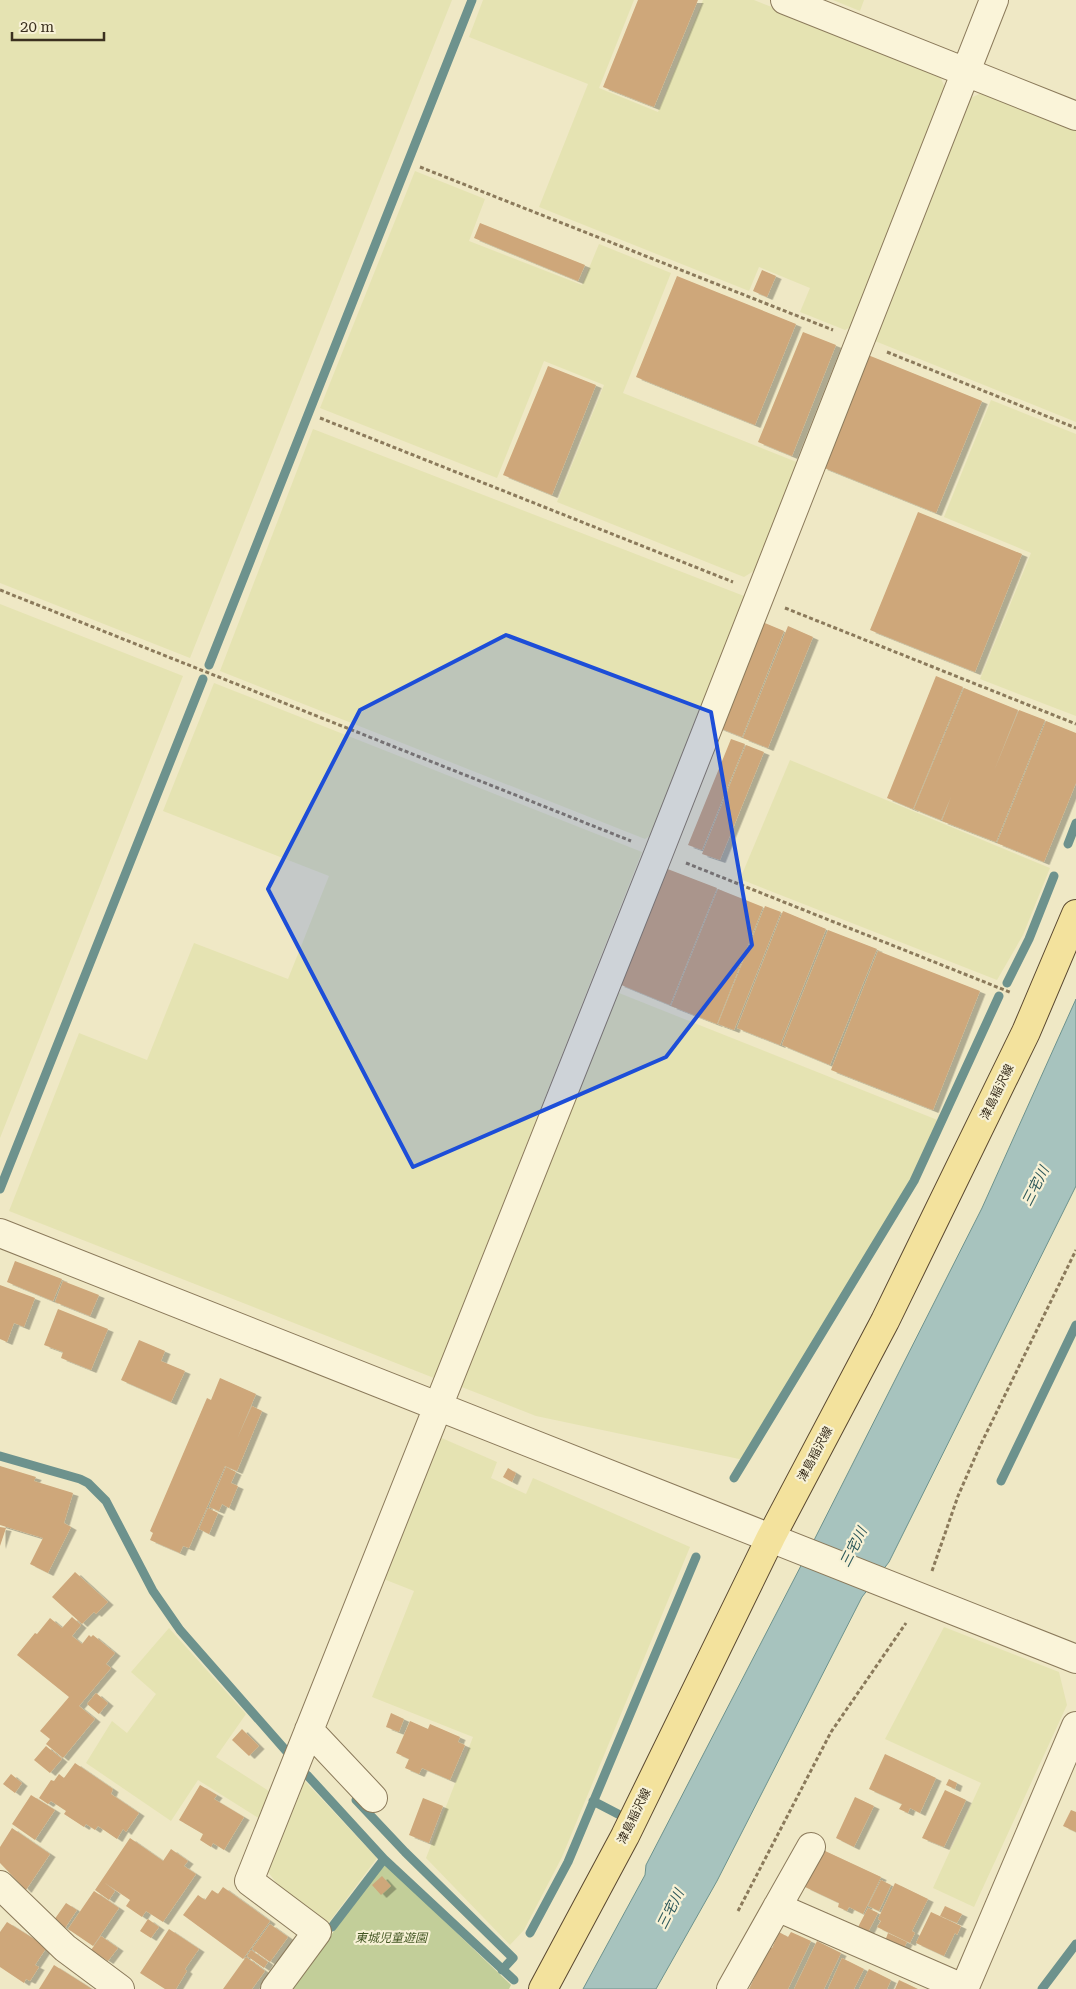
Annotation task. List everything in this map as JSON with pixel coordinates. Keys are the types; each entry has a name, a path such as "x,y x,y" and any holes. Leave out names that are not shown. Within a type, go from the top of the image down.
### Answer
{"main road":[{"name":"津島稲沢線","path":"543,1989 779,1541 1026,1032 1076,914"}],"street":[{"path":"785,0 1076,116"},
{"path":"275,1989 317,1932 248,1881 760,595 994,0"},
{"path":"0,1233 1076,1659"},
{"path":"777,1907 964,1989 1076,1726"},
{"path":"308,1730 373,1798"},
{"path":"731,1989 811,1847"},
{"path":"0,1885 65,1948 120,1989"}],"path":[{"path":"420,167 1076,428"},
{"path":"320,418 1076,724"},
{"path":"0,590 1038,1004"},
{"path":"734,1918 831,1732 918,1596 979,1448 1076,1250"}],"highlighted area":[{"path":"506,635 711,712 752,945 666,1057 413,1167 268,889 360,710"}],"shaded area":[{"path":"0,0 452,0 190,658 0,583"},
{"path":"483,0 634,0 599,88 658,112 703,0 754,0 939,73 946,91 851,327 845,330 800,312 810,288 759,267 749,291 539,207 588,84 469,37"},
{"path":"833,0 864,0 860,11"},
{"path":"984,92 1076,129 1076,422 875,341 873,335 968,99"},
{"path":"415,171 485,199 469,241 582,285 599,244 671,273 623,393 799,463 757,569 744,577 557,502 604,385 544,361 497,478 320,408"},
{"path":"991,400 1076,434 1076,716 980,679 1031,553 944,517"},
{"path":"313,429 744,596 651,835 645,839 220,671"},
{"path":"0,604 183,676 0,1138"},
{"path":"214,683 642,852 434,1378 9,1211 79,1033 147,1060 194,943 288,979 329,876 163,811"},
{"path":"790,760 1050,868 1023,935 997,980 740,879"},
{"path":"614,991 940,1121 915,1174 744,1460 536,1416 459,1386"},
{"path":"437,1436 497,1462 491,1478 526,1494 533,1478 690,1547 562,1857 524,1930 510,1945 426,1858 473,1737 372,1697 414,1591 381,1578"},
{"path":"944,1627 1059,1672 1067,1705 974,1907 933,1888 981,1783 885,1739"},
{"path":"169,1628 246,1714 216,1757 272,1793 260,1819 198,1780 171,1821 86,1763 112,1721 127,1733 156,1694 131,1672"},
{"path":"302,1778 377,1858 327,1925 278,1885 265,1868"}],"green space":[{"name":"東城児童遊園","path":"385,1864 511,1985 509,1989 290,1989"}],"water":[{"name":"三宅川","path":"1076,999 1076,1186 889,1562 862,1597 717,1881 656,1989 583,1989 645,1875 646,1865 805,1558 982,1208"}],"building":[{"path":"638,0 698,0 654,107 603,87"},
{"path":"480,223 585,265 578,281 474,238"},
{"path":"762,270 776,276 767,297 753,291"},
{"path":"677,276 796,324 755,425 636,377"},
{"path":"803,332 836,345 792,456 758,442"},
{"path":"868,355 982,401 936,513 822,467"},
{"path":"548,366 596,385 552,495 503,475"},
{"path":"918,512 1022,554 975,672 870,630"},
{"path":"760,621 784,631 742,737 717,727"},
{"path":"788,626 813,637 768,748 743,738"},
{"path":"936,676 963,687 913,809 887,798"},
{"path":"964,688 1018,710 994,771 1019,710 1045,720 996,842 942,821 951,797 941,820 914,809"},
{"path":"1046,721 1076,733 1076,783 1044,862 997,843"},
{"path":"731,739 745,744 702,850 688,845"},
{"path":"746,745 764,752 720,860 702,854"},
{"path":"665,868 717,888 670,1005 619,984"},
{"path":"718,889 763,907 717,1024 671,1006"},
{"path":"765,906 781,912 734,1030 718,1024"},
{"path":"783,911 826,929 780,1045 737,1028"},
{"path":"828,930 877,949 830,1065 782,1045"},
{"path":"878,951 980,991 933,1110 831,1070"},
{"path":"15,1261 62,1279 53,1301 7,1282"},
{"path":"63,1281 99,1295 90,1316 55,1302"},
{"path":"0,1285 35,1298 24,1327 14,1323 7,1342 0,1339"},
{"path":"58,1309 108,1329 91,1370 61,1358 63,1352 44,1345"},
{"path":"139,1340 165,1351 161,1361 185,1371 171,1402 121,1380"},
{"path":"220,1378 256,1394 237,1439 252,1406 262,1411 237,1471 225,1466 189,1548 183,1546 180,1553 150,1540 153,1533 150,1531 207,1398 211,1400"},
{"path":"0,1466 36,1477 34,1481 73,1493 64,1523 71,1527 48,1573 30,1564 43,1538 0,1525"},
{"path":"226,1467 236,1472 231,1483 238,1486 229,1508 222,1504 219,1511 209,1507"},
{"path":"508,1468 516,1473 512,1482 503,1477"},
{"path":"208,1508 218,1513 209,1534 199,1529"},
{"path":"0,1527 6,1528 0,1546"},
{"path":"75,1572 108,1602 82,1624 52,1597"},
{"path":"72,1617 81,1625 72,1636 82,1644 89,1635 91,1637 93,1635 115,1653 106,1664 111,1668 79,1706 95,1719 63,1758 46,1744 50,1739 40,1731 69,1697 17,1655 50,1618 62,1628"},
{"path":"96,1693 108,1703 99,1714 87,1704"},
{"path":"391,1713 404,1719 399,1732 386,1727"},
{"path":"410,1721 428,1729 430,1724 460,1737 458,1742 465,1745 450,1780 422,1768 419,1774 405,1768 409,1759 396,1753"},
{"path":"242,1729 259,1746 249,1756 232,1740"},
{"path":"46,1746 62,1759 50,1773 34,1760"},
{"path":"885,1754 936,1778 920,1813 910,1808 908,1813 899,1809 902,1804 869,1789"},
{"path":"75,1763 113,1789 111,1794 139,1813 126,1832 123,1829 117,1839 98,1826 95,1830 86,1824 84,1827 64,1814 66,1811 51,1801 48,1804 39,1798 51,1780 54,1781 59,1774 64,1778"},
{"path":"11,1774 22,1783 15,1793 3,1784"},
{"path":"949,1779 957,1783 955,1789 946,1785"},
{"path":"200,1785 217,1795 214,1799 244,1817 224,1850 213,1843 211,1847 200,1840 203,1834 179,1820"},
{"path":"945,1790 966,1800 944,1847 922,1838"},
{"path":"31,1795 55,1810 35,1840 12,1824"},
{"path":"855,1797 874,1806 854,1847 836,1838"},
{"path":"423,1798 443,1806 429,1843 409,1835"},
{"path":"1071,1810 1076,1812 1076,1832 1063,1826"},
{"path":"12,1828 50,1854 26,1890 0,1863 0,1847"},
{"path":"130,1838 163,1861 171,1849 188,1861 184,1866 196,1874 163,1922 146,1911 142,1917 126,1906 130,1900 105,1883 115,1891 109,1900 95,1890"},
{"path":"823,1850 881,1877 863,1914 849,1907 847,1911 838,1907 839,1903 805,1887"},
{"path":"382,1876 391,1886 381,1895 372,1885"},
{"path":"881,1880 891,1885 879,1911 868,1906"},
{"path":"895,1883 928,1899 912,1931 915,1933 910,1943 877,1927 881,1921 878,1919"},
{"path":"223,1887 270,1921 243,1959 183,1915 198,1895 205,1900 212,1890 218,1894"},
{"path":"94,1891 119,1908 93,1946 68,1929"},
{"path":"66,1903 77,1910 65,1928 54,1920"},
{"path":"945,1906 962,1914 957,1923 940,1916"},
{"path":"868,1908 878,1913 867,1934 857,1929"},
{"path":"931,1912 961,1926 957,1935 955,1933 944,1956 916,1943"},
{"path":"148,1919 159,1927 151,1938 140,1931"},
{"path":"7,1922 47,1947 35,1965 39,1967 30,1981 26,1979 24,1983 0,1967 0,1932"},
{"path":"270,1924 288,1937 270,1962 252,1949"},
{"path":"169,1929 199,1949 185,1969 187,1971 176,1989 165,1989 140,1973"},
{"path":"779,1932 788,1937 791,1932 811,1941 788,1989 749,1989 769,1947 772,1948"},
{"path":"888,1933 907,1942 903,1950 885,1941"},
{"path":"101,1936 118,1948 108,1961 91,1950"},
{"path":"817,1941 841,1953 824,1989 794,1989"},
{"path":"251,1950 268,1962 264,1968 247,1956"},
{"path":"246,1957 265,1971 252,1989 223,1989"},
{"path":"842,1958 864,1969 854,1989 828,1989"},
{"path":"54,1965 92,1989 39,1989"},
{"path":"869,1969 891,1980 887,1989 859,1989"},
{"path":"899,1980 918,1989 895,1989"}],"waterway":[{"path":"209,665 472,0"},
{"path":"0,1189 203,679"},
{"path":"1068,844 1076,823"},
{"path":"1007,983 1029,939 1054,876"},
{"path":"734,1478 914,1181 999,996"},
{"path":"1001,1481 1076,1325"},
{"path":"0,1456 80,1479 88,1483 106,1501 153,1591 180,1630 288,1753"},
{"path":"530,1933 568,1862 696,1557"},
{"path":"307,1775 384,1859 514,1980"},
{"path":"356,1800 405,1852 513,1958 502,1970"},
{"path":"593,1801 618,1814"},
{"path":"332,1927 384,1859"},
{"path":"1042,1989 1076,1944"}]}
